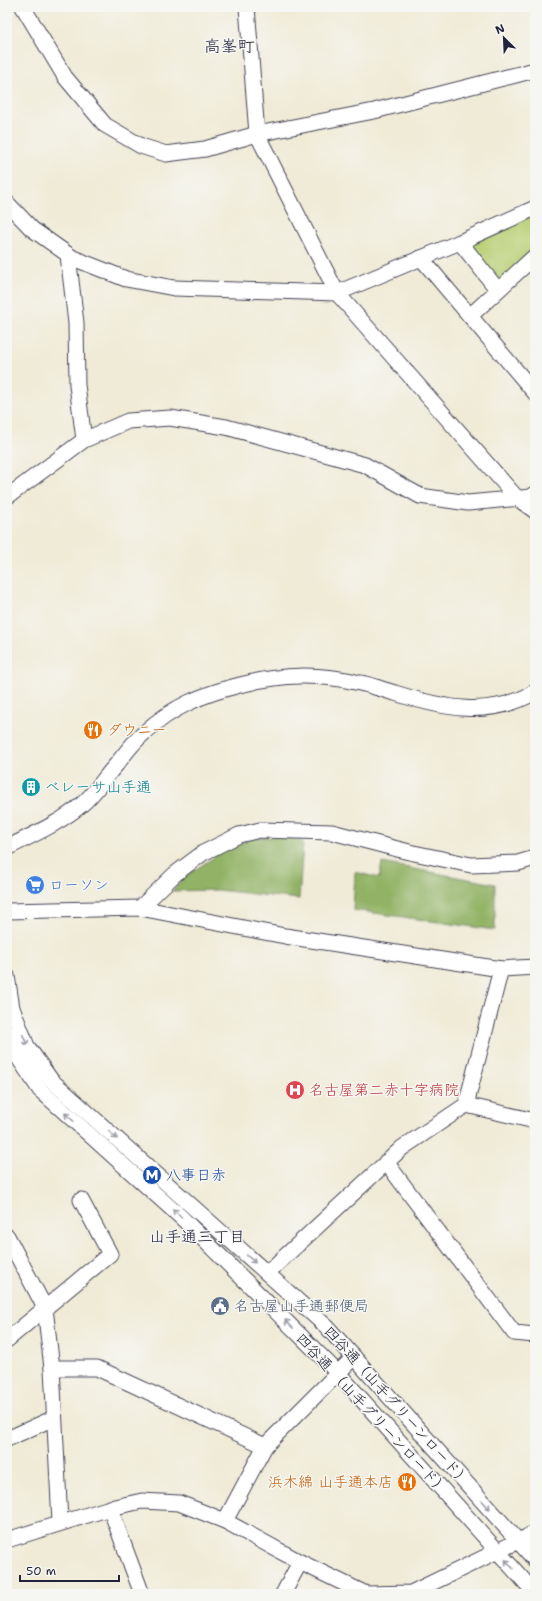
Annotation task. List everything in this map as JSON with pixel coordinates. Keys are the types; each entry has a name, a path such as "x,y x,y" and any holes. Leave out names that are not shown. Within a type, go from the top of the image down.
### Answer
{"street":[{"path":"23,7 65,77 106,125 141,146 166,154 205,149 257,134 374,111 535,70"},
{"path":"247,7 257,134 337,293 517,498 535,511"},
{"path":"7,203 32,229 68,255 126,279 174,288 337,293 460,242 535,208"},
{"path":"460,242 497,289"},
{"path":"68,255 76,323 77,385 84,440"},
{"path":"470,316 497,289 535,256"},
{"path":"421,258 535,393"},
{"path":"7,497 84,440 128,421 170,418 226,427 365,465 420,496 468,503 531,497 535,494"},
{"path":"7,848 54,824 81,805 143,733 172,710 204,695 241,685 278,678 305,675 361,683 429,703 460,708 488,708 509,704 535,692"},
{"path":"140,908 175,874 203,853 238,835 260,830 332,832 409,852 471,865 518,864 535,858"},
{"path":"7,911 140,908 285,936 501,969 535,967"},
{"path":"267,1273 402,1148 466,1105 501,969"},
{"name":"四谷通（山手グリーンロード）","path":"7,976 12,1008 28,1046 50,1080 327,1327 535,1560"},
{"name":"四谷通 （山手グリーンロード）","path":"7,1033 16,1054 40,1090 183,1219 338,1373 535,1593"},
{"path":"466,1105 535,1121"},
{"path":"386,1162 514,1333 535,1335"},
{"path":"7,1340 110,1254 82,1200"},
{"path":"7,1236 45,1308 52,1368 60,1522"},
{"path":"225,1521 265,1446 354,1357"},
{"path":"52,1368 97,1368 265,1446"},
{"path":"7,1439 54,1418"},
{"path":"7,1540 60,1522 142,1501 179,1503 225,1521 300,1562 366,1594 411,1593 497,1550 535,1533"},
{"path":"110,1508 142,1594"},
{"path":"283,1594 300,1562"}],"green space":[{"path":"535,215 535,249 498,283 473,246 476,241"},
{"path":"277,836 303,842 299,899 217,890 172,891 187,875 231,846 250,839"},
{"path":"382,863 495,884 495,930 353,910 355,872 379,878"}],"place":[{"name":"ダウニー","path":"93,730"},
{"name":"ベレーサ山手通","path":"31,787"},
{"name":"ローソン","path":"35,885"},
{"name":"名古屋第二赤十字病院","path":"295,1090"},
{"name":"八事日赤","path":"152,1175"},
{"name":"名古屋山手通郵便局","path":"220,1306"},
{"name":"浜木綿 山手通本店","path":"407,1482"}],"district":[{"name":"高峯町","path":"229,46"},
{"name":"山手通三丁目","path":"197,1236"}]}
